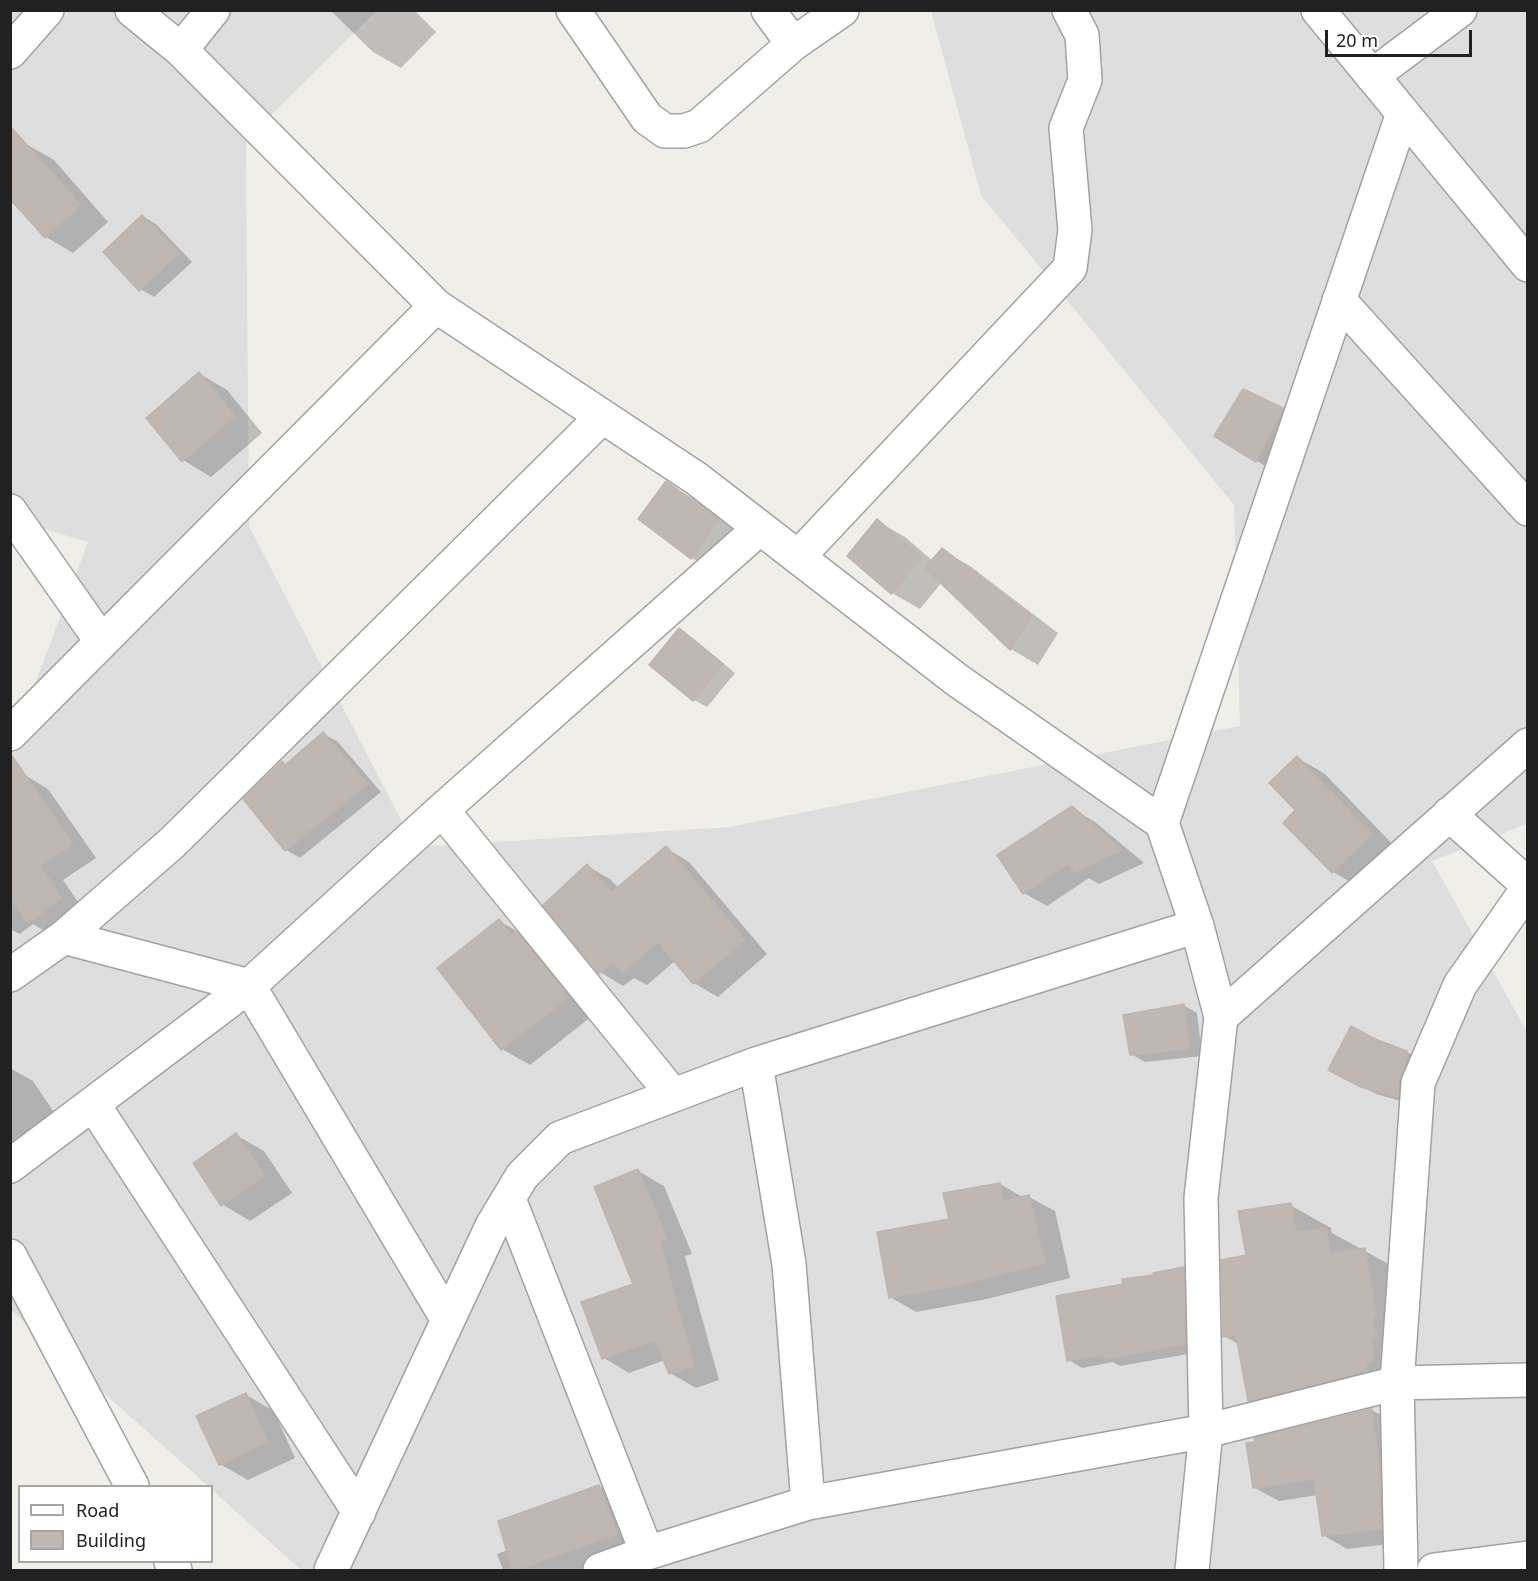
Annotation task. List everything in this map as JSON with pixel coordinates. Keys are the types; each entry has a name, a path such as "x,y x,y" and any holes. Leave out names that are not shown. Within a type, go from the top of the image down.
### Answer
{"street":[{"path":"10,52 47,10"},
{"path":"132,10 181,50 436,306 697,479 957,680 1162,823 1197,926 1221,1017 1201,1198 1206,1431 1192,1570"},
{"path":"181,50 213,10"},
{"path":"573,10 647,118 665,131 684,131 699,126 794,44 842,10"},
{"path":"768,10 794,44"},
{"path":"798,557 1070,268 1075,230 1066,128 1085,80 1082,35 1069,10"},
{"path":"1318,10 1527,265"},
{"path":"1372,76 1460,10"},
{"path":"1162,823 1402,113"},
{"path":"1339,300 1527,509"},
{"path":"10,734 436,306"},
{"path":"10,975 64,937 173,842 602,417"},
{"path":"10,512 102,642"},
{"path":"10,1166 249,986 442,810 759,528"},
{"path":"1221,1017 1527,745"},
{"path":"442,810 673,1095"},
{"path":"1401,1570 1396,1383 1418,1083 1460,985 1527,886 1449,814"},
{"path":"332,1570 492,1226 522,1176 560,1138 756,1064 1197,926"},
{"path":"64,937 249,986 448,1320"},
{"path":"756,1064 789,1264 808,1503"},
{"path":"93,1104 359,1512"},
{"path":"509,1199 647,1553"},
{"path":"13,1265 131,1485"},
{"path":"600,1570 808,1503 1206,1431 1396,1383 1527,1380"},
{"path":"1434,1570 1527,1558"}],"shaded area":[{"path":"11,11 376,11 246,140 249,526 415,847 729,827 1240,726 1234,505 981,195 931,11 1527,11 1527,824 1432,861 1527,1032 1527,1570 301,1570 213,1491 213,1485 207,1485 11,1310 10,751 88,542 11,519"}],"building":[{"path":"10,126 81,205 45,238 10,199"},
{"path":"142,215 179,253 139,291 103,252"},
{"path":"199,372 235,416 182,462 146,418"},
{"path":"1243,389 1283,408 1256,462 1214,436"},
{"path":"666,481 719,520 691,559 638,519"},
{"path":"877,519 922,557 891,594 847,556"},
{"path":"942,548 1031,616 1010,650 925,568"},
{"path":"679,628 723,664 693,701 649,665"},
{"path":"323,732 368,784 285,851 243,799 282,761 285,765"},
{"path":"10,753 73,844 40,866 62,898 28,923 10,898"},
{"path":"1297,756 1372,834 1332,873 1283,823 1295,810 1269,783"},
{"path":"1072,806 1122,850 1075,872 1067,864 1023,894 997,855"},
{"path":"666,846 745,940 693,984 658,942 622,973 613,962 599,974 543,905 587,864 612,892"},
{"path":"499,919 512,936 516,931 569,997 501,1050 437,968"},
{"path":"1184,1004 1189,1049 1130,1055 1123,1015"},
{"path":"1351,1026 1375,1039 1407,1051 1406,1062 1399,1081 1398,1097 1361,1087 1328,1070"},
{"path":"236,1133 265,1176 221,1206 193,1163"},
{"path":"638,1169 667,1239 660,1242 694,1366 669,1374 655,1340 602,1359 581,1302 633,1284 594,1187"},
{"path":"1000,1183 1004,1201 1029,1195 1045,1263 960,1285 889,1298 877,1232 949,1219 943,1193"},
{"path":"1291,1203 1296,1232 1326,1228 1330,1254 1365,1248 1376,1317 1373,1318 1376,1338 1371,1339 1375,1361 1366,1363 1367,1371 1248,1401 1236,1335 1223,1337 1221,1260 1246,1255 1238,1211"},
{"path":"1184,1267 1185,1344 1105,1359 1104,1354 1067,1361 1056,1296 1123,1284 1122,1279 1154,1275 1153,1273"},
{"path":"246,1393 268,1442 219,1465 196,1416"},
{"path":"1372,1409 1380,1476 1381,1529 1322,1536 1314,1479 1253,1488 1246,1443 1255,1442 1254,1438"},
{"path":"599,1485 617,1534 512,1570 498,1521"}]}
